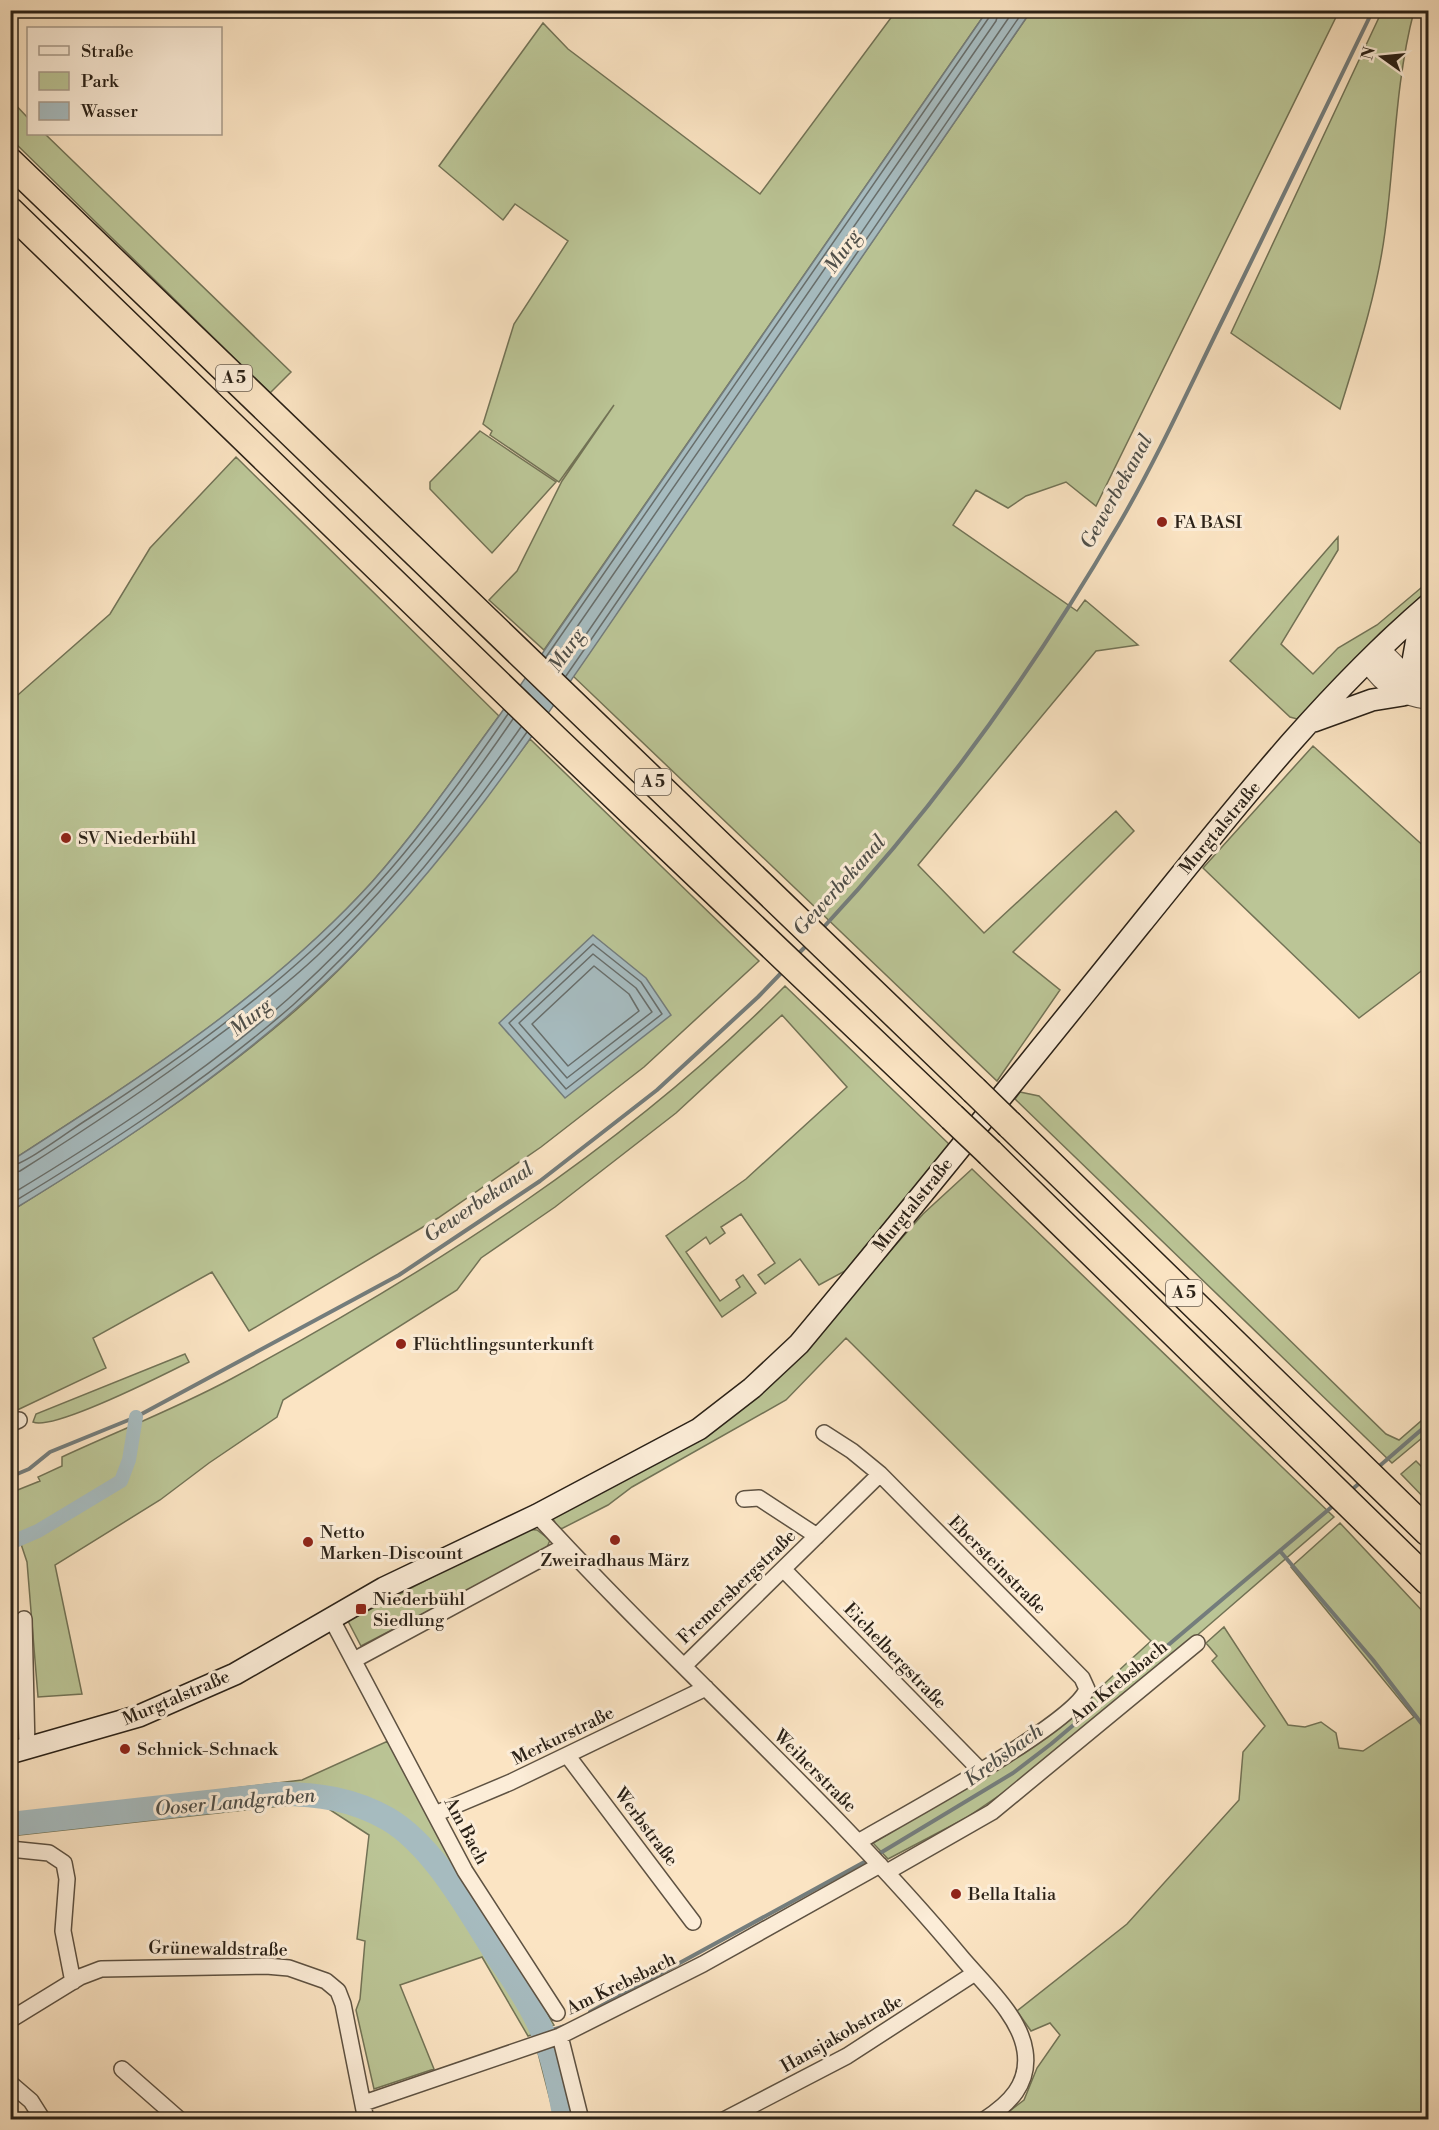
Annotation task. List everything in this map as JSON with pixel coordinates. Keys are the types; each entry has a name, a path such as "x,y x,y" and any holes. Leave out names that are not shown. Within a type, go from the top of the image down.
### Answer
{"highway":[{"name":"A 5","path":"10,162 974,1090 1428,1532"},
{"name":"A 5","path":"10,211 437,622 554,738 990,1153 1428,1581"}],"main road":[{"name":"Murgtalstraße","path":"19,1751 105,1727 179,1701 235,1674 384,1588 537,1515 699,1429 752,1388 799,1344 1199,853 1308,724 1374,656 1425,608"},
{"path":"1308,724 1372,700 1420,692 1413,661 1425,608"}],"street":[{"path":"1374,656 1389,686 1420,692"},
{"path":"824,1433 852,1451 880,1474"},
{"name":"Fremersbergstraße","path":"684,1666 880,1474"},
{"name":"Ebersteinstraße","path":"880,1474 1085,1683 1084,1695 1054,1722 1031,1740 980,1770"},
{"name":"Fremersbergstraße","path":"744,1498 759,1498 817,1536"},
{"name":"Weiherstraße","path":"537,1515 878,1863 975,1973 1009,2016 1022,2038 1026,2063 1023,2079 1016,2094 1004,2107 984,2120"},
{"path":"331,1618 354,1660 565,1546"},
{"name":"Eichelbergstraße","path":"783,1569 980,1770"},
{"path":"19,1751 24,1619"},
{"name":"Am Krebsbach","path":"364,2103 555,2038 703,1964 878,1863 992,1812 1197,1643"},
{"name":"Am Bach","path":"354,1660 487,1908 557,2013"},
{"name":"Merkurstraße","path":"435,1814 567,1755 706,1688"},
{"name":"Werbstraße","path":"567,1755 693,1922"},
{"path":"858,1842 980,1770"},
{"path":"10,1849 49,1853 64,1863 67,1879 63,1930 73,1982"},
{"name":"Grünewaldstraße","path":"10,2020 73,1982 101,1969 266,1966 289,1968 314,1975 338,1991 343,2004 366,2120"},
{"name":"Hansjakobstraße","path":"724,2120 847,2056 975,1973"},
{"path":"555,2038 581,2120"},
{"path":"122,2069 180,2120"},
{"path":"10,2083 31,2101 43,2120"}],"green space":[{"path":"896,11 987,11 544,650 489,600 517,571 562,481 614,405 559,482 490,435 492,431 483,424 514,324 568,241 515,204 503,220 439,166 543,23 568,49 760,194"},
{"path":"1031,11 1339,11 1096,506 1066,482 1026,496 1008,508 976,490 953,525 1077,611 1085,600 1138,645 1096,651 918,865 984,933 1116,811 1134,831 1013,952 1060,990 997,1081 573,676"},
{"path":"1382,11 1414,11 1399,93 1382,255 1366,322 1340,409 1231,333"},
{"path":"11,100 27,117 27,135 46,135 291,372 270,393 11,139"},
{"path":"480,431 556,482 492,553 430,489 430,482"},
{"path":"236,457 499,716 389,862 332,923 290,962 201,1033 107,1099 11,1161 11,701 110,614 150,548"},
{"path":"1338,537 1338,550 1281,644 1313,674 1338,648 1377,625 1428,582 1428,590 1380,633 1297,719 1290,717 1230,661"},
{"path":"530,739 759,961 644,1067 541,1147 438,1218 249,1331 212,1272 93,1338 106,1368 11,1413 11,1211 193,1091 263,1038 329,980 420,881"},
{"path":"1313,746 1428,850 1428,966 1359,1018 1203,868"},
{"path":"785,986 950,1145 845,1271 819,1285 800,1259 765,1284 758,1275 775,1263 741,1214 721,1227 725,1233 710,1244 706,1237 686,1252 720,1301 740,1287 736,1280 743,1275 756,1293 722,1317 666,1236 746,1179 847,1087 782,1015 676,1113 555,1207 481,1258 457,1290 283,1400 277,1417 209,1463 160,1500 55,1565 82,1694 38,1697 27,1562 11,1514 10,1493 40,1481 38,1477 62,1466 62,1457 211,1390 305,1338 379,1295 523,1203 659,1100 724,1045"},
{"path":"1020,1092 1039,1096 1386,1434 1399,1440 1428,1415 1428,1433 1392,1463 1015,1099"},
{"path":"972,1169 1334,1517 1194,1638 1016,1784 966,1818 888,1859 873,1843 1046,1737 1151,1641 846,1338 786,1400 632,1487 608,1505 563,1528 559,1529 553,1519 555,1514 626,1475 829,1320 923,1214"},
{"path":"185,1354 189,1362 110,1400 62,1418 33,1422 36,1414"},
{"path":"1416,1461 1428,1473 1428,1502 1401,1474"},
{"path":"1340,1523 1428,1617 1428,2119 998,2120 1024,2100 1037,2068 1060,2035 1050,2023 1031,2031 1017,2011 1127,1924 1239,1800 1243,1752 1265,1726 1212,1661 1217,1656 1206,1643 1224,1627 1288,1725 1305,1727 1321,1722 1336,1733 1339,1748 1363,1751 1414,1717 1291,1567"},
{"path":"524,1529 537,1530 550,1540 546,1550 361,1646 348,1621"},
{"path":"388,1741 459,1873 554,2025 548,2027 543,2023 499,1945 445,1867 425,1844 397,1818 365,1800 319,1787 285,1786 228,1794 227,1789 302,1780"},
{"path":"311,1798 345,1804 369,1814 401,1837 425,1860 468,1916 506,1976 538,2033 528,2036 482,1957 400,1985 434,2069 374,2089 356,2010 360,1999 365,1941 357,1939 369,1835 318,1802 11,1836 11,1830 280,1799"},
{"path":"554,2046 573,2119 555,2119 538,2053"}],"water":[{"name":"Murg","path":"987,11 1031,11 544,719 467,824 426,875 338,970 262,1037 139,1129 11,1211 11,1161 154,1066 246,998 332,923 372,882 405,842 499,716"},
{"path":"593,935 646,978 671,1015 565,1098 499,1023"}],"waterway":[{"name":"Gewerbekanal","path":"822,929 905,834 982,735 1087,578 1160,447 1373,10"},
{"name":"Gewerbekanal","path":"797,955 809,943"},
{"name":"Gewerbekanal","path":"10,1477 29,1469 50,1452 136,1417 399,1275 540,1181 657,1090 784,970"},
{"path":"10,1543 38,1531 121,1481 129,1460 136,1417"},
{"name":"Krebsbach","path":"1376,1469 1428,1424"},
{"name":"Krebsbach","path":"1349,1492 1362,1481"},
{"name":"Krebsbach","path":"877,1855 1013,1773 1051,1744 1334,1505"},
{"path":"1280,1551 1373,1660 1428,1732"},
{"name":"Ooser Landgraben","path":"10,1824 279,1794 335,1799 375,1812 405,1831 436,1863 527,2002 538,2021 550,2052 565,2120"},
{"name":"Krebsbach","path":"590,2012 868,1860"},
{"name":"Krebsbach","path":"543,2033 565,2026"}],"place":[{"name":"FA BASI","path":"1162,522"},
{"name":"SV Niederbühl","path":"66,838"},
{"name":"Flüchtlingsunterkunft","path":"401,1344"},
{"name":"Zweiradhaus März","path":"615,1540"},
{"name":"Netto Marken-Discount","path":"308,1542"},
{"name":"Niederbühl Siedlung","path":"361,1609"},
{"name":"Schnick-Schnack","path":"125,1749"},
{"name":"Bella Italia","path":"956,1894"}]}
